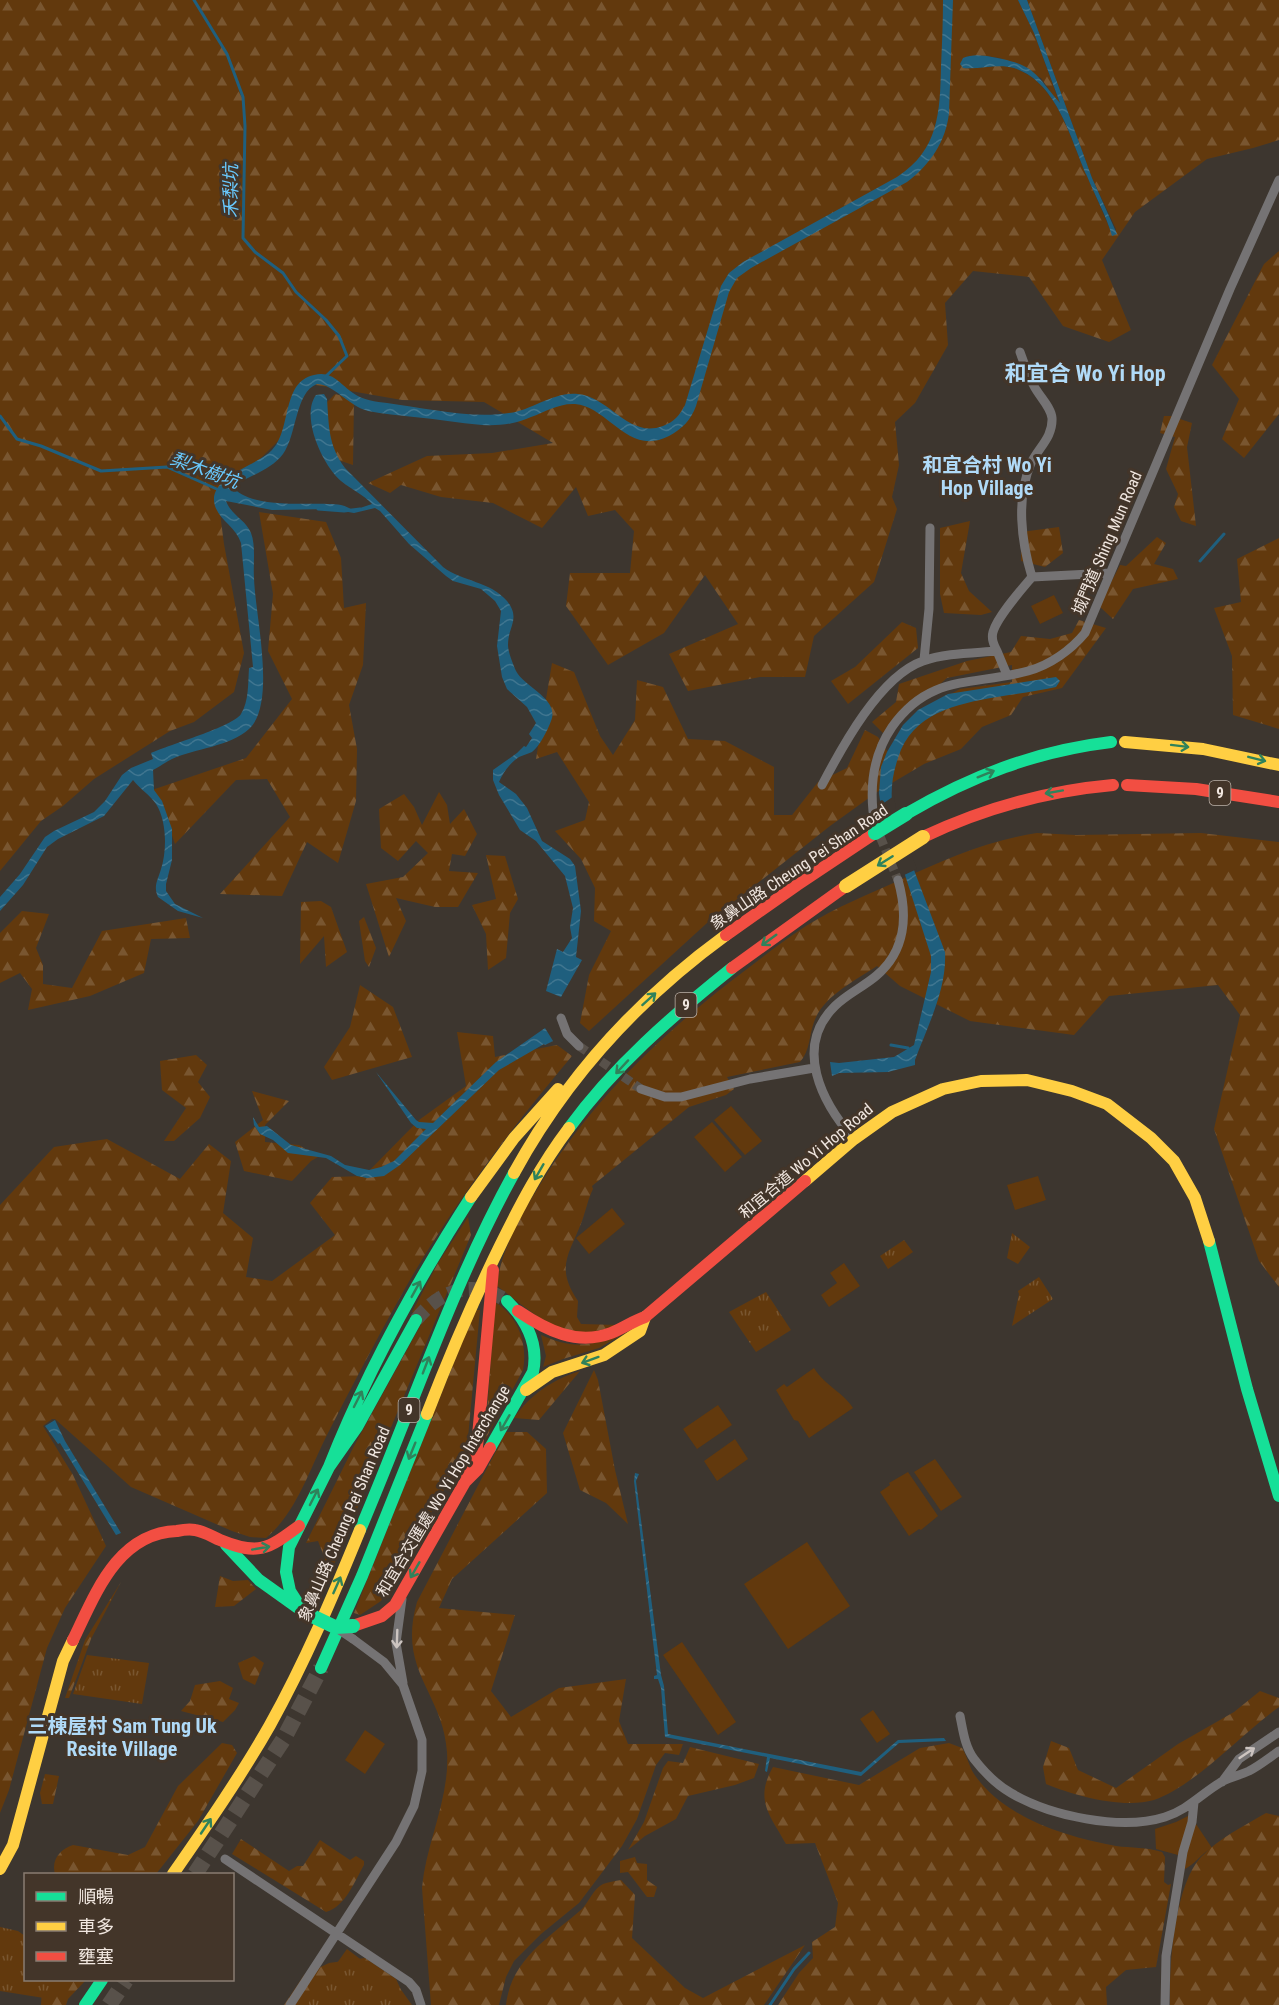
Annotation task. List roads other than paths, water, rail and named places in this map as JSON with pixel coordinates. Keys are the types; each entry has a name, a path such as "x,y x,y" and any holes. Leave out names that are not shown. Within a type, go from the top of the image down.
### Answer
{"main road":[{"name":"象鼻山路 Cheung Pei Shan Road","path":"174,1873 240,1774 292,1684 348,1560 477,1242 525,1154 579,1072 628,1019 722,938 832,861 933,798 972,779 1029,758 1073,747 1118,742 1201,748 1279,765"},
{"name":"象鼻山路 Cheung Pei Shan Road","path":"321,1668 365,1569 458,1334 500,1245 527,1192 560,1140 589,1103 626,1062 712,983 791,923 846,886 944,827 983,810 1041,794 1113,785"},
{"name":"9","path":"1127,785 1196,789 1279,802"},
{"path":"307,1613 290,1591 286,1572 289,1547 329,1467 347,1421 437,1251 488,1173 546,1101 579,1072"},
{"name":"和宜合道 Wo Yi Hop Road","path":"518,1311 532,1322 554,1333 577,1338 612,1333 645,1317 854,1140 892,1112 943,1089 981,1081 1027,1080 1089,1096 1107,1104 1145,1133 1174,1161 1201,1213 1247,1389 1279,1496"},
{"path":"465,1482 477,1447 490,1288 500,1245"},
{"name":"和宜合交匯處 Wo Yi Hop Interchange","path":"218,1539 259,1580 307,1613 334,1627 353,1632 389,1612 465,1482 478,1469 533,1372 536,1355 528,1329 518,1311 507,1301"},
{"name":"和宜合道 Wo Yi Hop Road","path":"522,1393 552,1372 604,1354 640,1331 645,1317"},
{"path":"329,1467 357,1427 416,1320"},
{"path":"0,1869 13,1845 63,1661 98,1588 119,1557 153,1534 182,1529 195,1530 246,1549 264,1549 278,1542 299,1526"},
{"path":"85,2005 101,1981"}],"street":[{"name":"城門道 Shing Mun Road","path":"873,811 872,780 876,761 889,732 902,714 918,700 945,686 1007,675 1041,666 1071,648 1085,633 1230,289 1279,180"},
{"path":"1020,352 1034,385 1052,417 1051,434 1036,453 1030,466 1023,501 1023,538 1032,577"},
{"path":"924,660 929,609 930,528"},
{"path":"1007,675 992,638 993,631 1008,607 1032,577 1110,573"},
{"path":"822,785 853,730 870,706 900,675 924,660 997,651"},
{"path":"854,1140 823,1094 814,1068 815,1043 822,1022 838,1003 878,975 894,955 902,937 905,918 903,897 898,880"},
{"path":"561,1018 567,1034 579,1046"},
{"path":"641,1089 665,1097 681,1097 760,1076 814,1068"},
{"path":"290,2005 396,1842 408,1820 417,1795 422,1771 422,1740 404,1685 396,1643 402,1592"},
{"path":"353,1632 404,1685"},
{"path":"960,1716 965,1740 973,1757 986,1772 1010,1792 1038,1805 1083,1817 1130,1823 1167,1817 1194,1802 1222,1782 1249,1771 1279,1751"},
{"path":"1222,1782 1239,1759 1279,1732"},
{"path":"1165,2005 1166,1956 1194,1802"},
{"path":"225,1859 409,1982 416,1990 421,2005"}],"water":[{"path":"943,0 953,0 949,113 936,152 907,182 751,268 737,278 729,292 696,406 686,424 678,430 655,441 642,440 630,436 587,407 575,404 558,406 519,421 495,425 385,414 368,411 354,405 329,388 317,384 304,396 288,446 278,460 266,469 232,486 241,494 268,502 341,505 354,510 372,504 334,474 321,453 312,428 311,416 312,404 316,395 324,394 327,399 332,443 345,468 443,567 493,589 511,607 513,618 508,645 513,665 520,677 551,706 552,713 551,721 538,746 532,752 513,762 499,782 516,794 527,808 542,841 570,859 575,866 581,911 576,957 582,960 561,997 546,991 557,949 563,952 572,938 570,927 573,908 565,876 536,841 520,830 499,795 493,780 493,770 524,746 526,747 532,738 529,734 536,723 527,707 507,689 502,677 497,646 501,611 495,601 481,589 453,581 446,576 409,544 375,508 354,513 331,509 272,510 226,501 231,510 249,528 253,544 255,594 262,658 262,700 257,717 249,729 241,735 222,744 181,755 153,770 154,790 162,801 172,829 172,860 166,891 175,904 203,918 178,911 158,897 156,886 163,862 164,827 160,811 154,801 133,780 104,816 47,847 23,885 0,911 0,897 20,874 45,837 94,812 105,801 122,775 131,768 153,759 151,753 227,724 236,719 244,709 249,668 253,667 241,543 236,533 217,511 214,496 218,487 225,480 272,450 282,431 291,397 296,387 304,379 326,374 357,395 370,400 479,415 509,413 560,395 578,394 600,402 639,427 651,428 670,422 679,415 685,405 721,286 729,273 743,262 897,177 921,155 929,142 938,114"},
{"path":"1018,0 1027,0 1092,178 1117,234 1112,236 1061,113 1041,85 1029,75 1014,68 1001,66 963,68 960,64 963,58 977,55 1017,63 1032,71 1060,103 1034,33"},
{"path":"1056,677 1060,681 1056,687 966,703 937,713 914,730 905,743 894,773 892,795 894,817 945,952 943,980 915,1065 888,1072 839,1073 832,1076 830,1062 894,1057 914,1045 931,972 931,956 905,875 883,822 879,793 881,767 887,752 903,725 918,710 948,694"},
{"path":"545,1028 553,1041 499,1070 400,1165 384,1176 367,1178 357,1176 326,1158 288,1153 273,1140 260,1134 254,1125 253,1117 259,1127 267,1126 291,1145 331,1156 345,1165 369,1170 381,1167 394,1161 426,1129 417,1128 411,1123 376,1072 416,1120 433,1123 496,1062"},
{"path":"55,1420 65,1441 121,1533 116,1535 60,1443 58,1444 45,1426"},
{"path":"635,1473 639,1474 636,1481 664,1686 668,1734 861,1772 898,1740 944,1738 946,1741 899,1743 861,1776 770,1758 767,1772 765,1771 767,1757 665,1737 661,1688 658,1679 654,1679 657,1675 634,1481"}],"waterway":[{"name":"禾梨坑","path":"194,0 227,54 243,97 245,126 243,238 255,252 283,273 296,292 326,320 339,336 347,356 325,377"},
{"name":"梨木樹坑","path":"0,416 17,439 41,446 101,471 167,467 219,490"},
{"name":"梨木樹坑","path":"318,509 344,511 360,509"},
{"path":"1200,561 1224,534"},
{"path":"891,1045 909,1050"},
{"path":"770,2005 794,1969 809,1953"}],"tunnel":[{"path":"873,811 877,829 898,880"},
{"path":"579,1046 641,1089"},
{"path":"416,1320 436,1301 458,1291 482,1290 507,1301"},
{"path":"196,1873 283,1740 321,1668"},
{"path":"109,2005 125,1981"}],"district":[{"name":"和宜合 Wo Yi Hop","path":"1085,373"},
{"name":"和宜合村 Wo Yi Hop Village","path":"987,476"},
{"name":"三棟屋村 Sam Tung Uk Resite Village","path":"122,1738"}]}
